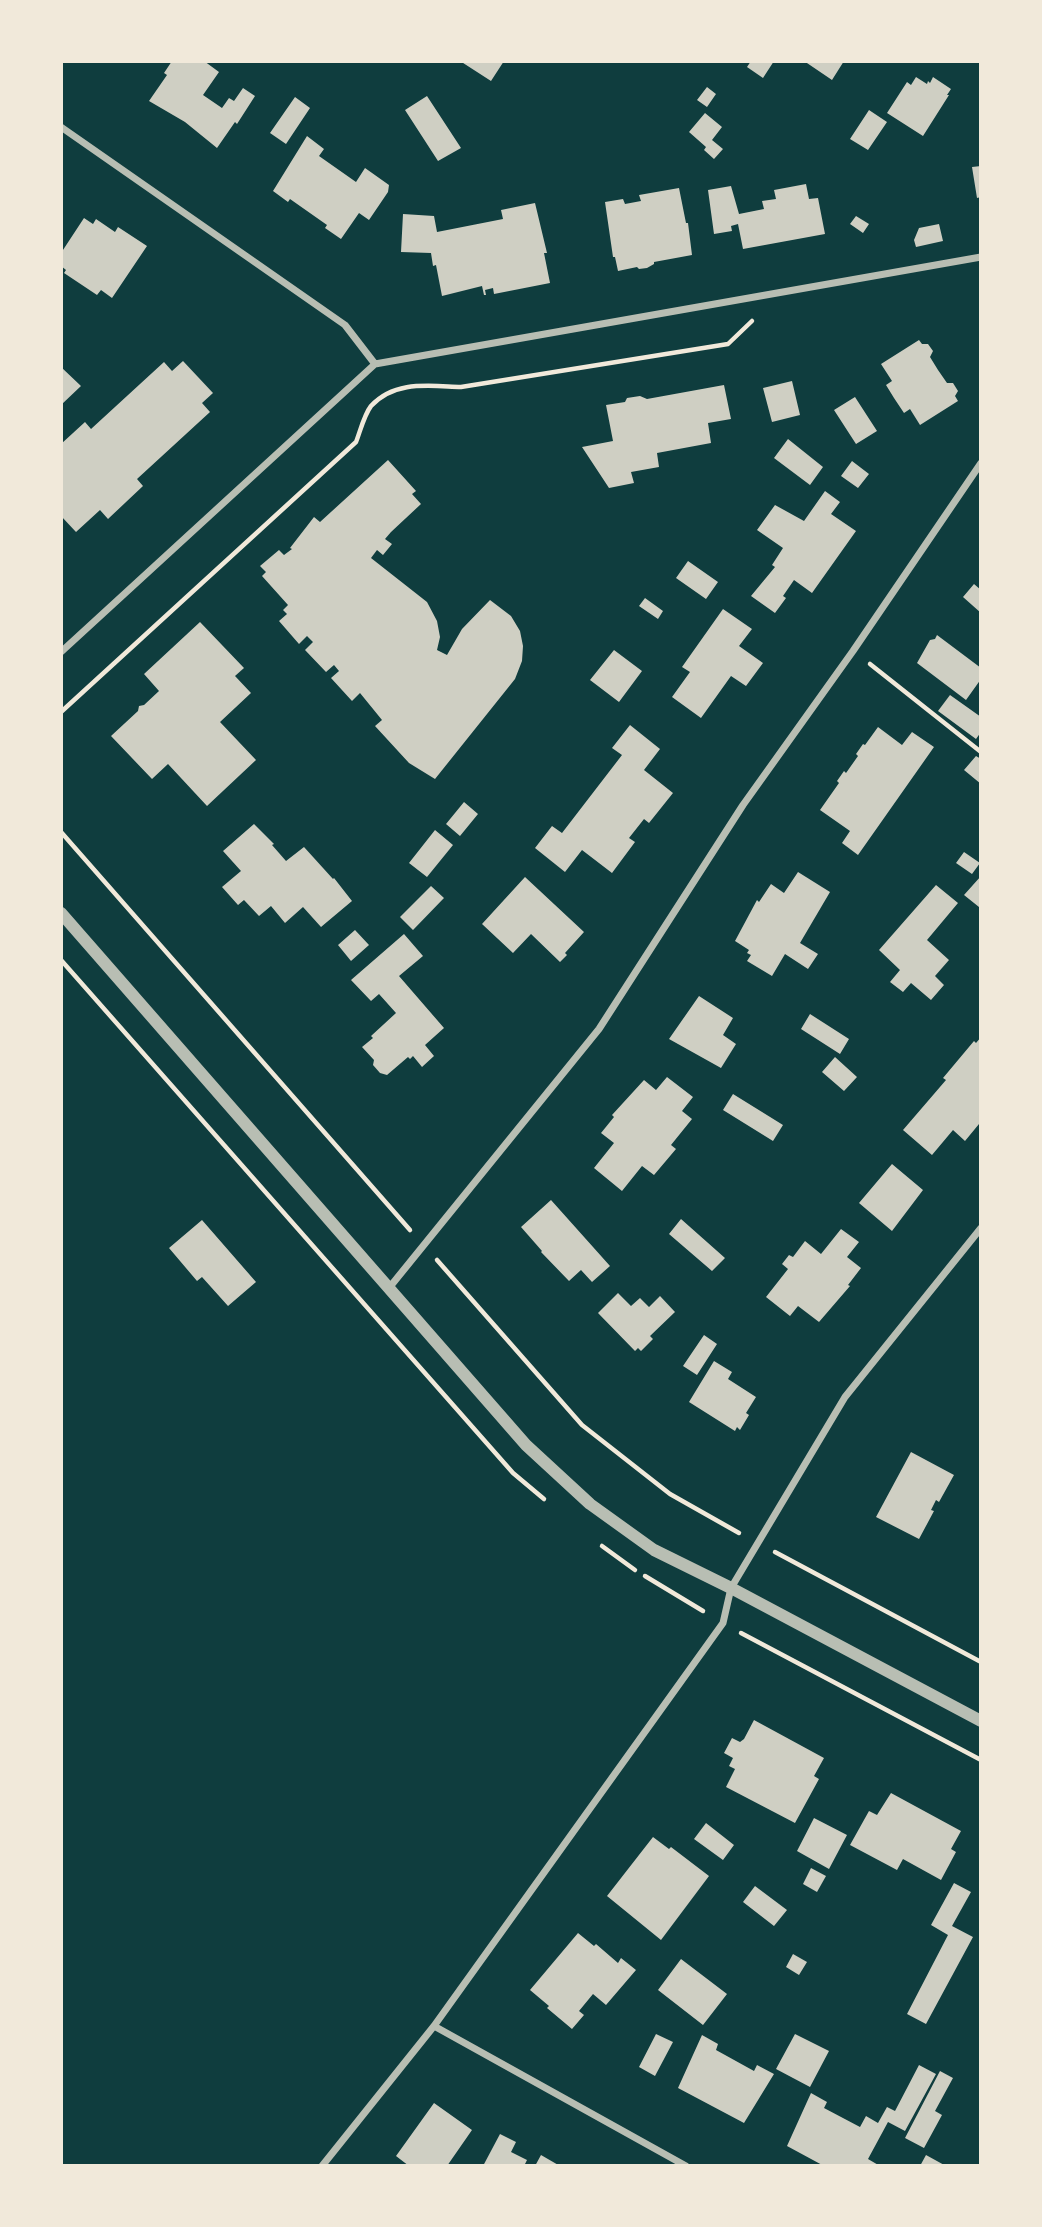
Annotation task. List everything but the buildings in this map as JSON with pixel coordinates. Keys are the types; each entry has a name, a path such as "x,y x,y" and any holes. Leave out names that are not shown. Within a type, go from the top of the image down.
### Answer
{"street":[{"path":"61,127 345,325 375,364"},
{"path":"61,652 375,364 981,257"},
{"path":"388,1288 425,1246 598,1029 743,805 853,651 981,463"},
{"path":"61,913 526,1445 590,1503 654,1550 981,1721"},
{"path":"323,2166 433,2026 723,1623 731,1588 845,1397 981,1227"},
{"path":"433,2026 685,2166"}],"path":[{"path":"61,712 356,442 371,407 395,388 461,387 728,344 760,314"},
{"path":"853,651 981,752"},
{"path":"61,832 582,1425 670,1494 981,1662"}]}
